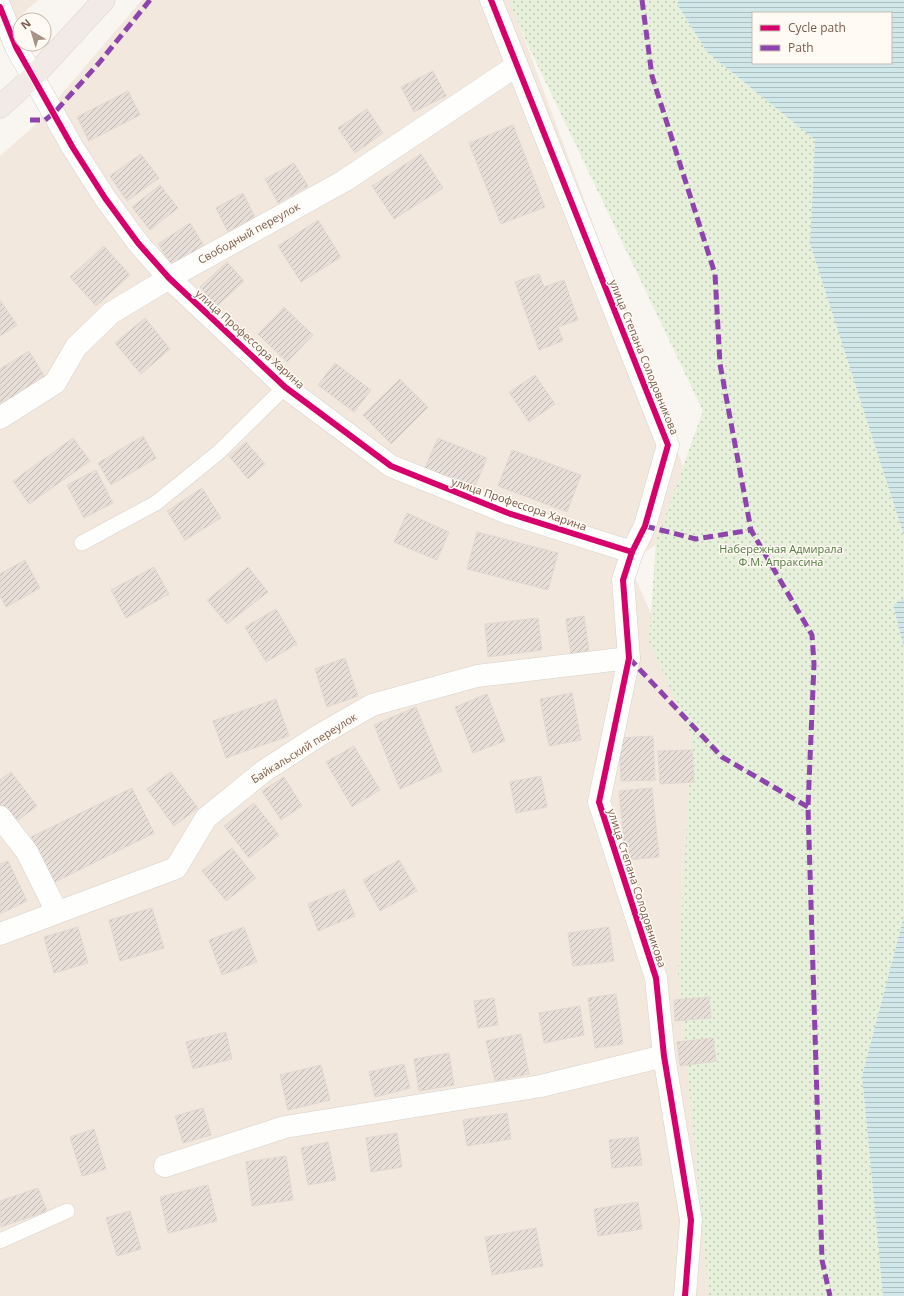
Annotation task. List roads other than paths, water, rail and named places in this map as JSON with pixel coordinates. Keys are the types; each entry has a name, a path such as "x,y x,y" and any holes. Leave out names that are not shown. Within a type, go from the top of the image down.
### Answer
{"highway":[{"path":"0,108 34,76 104,0"}],"street":[{"name":"улица Степана Солодовникова","path":"491,0 668,445 645,526 632,552 623,580 629,658 599,802 656,978 664,1056 691,1220 685,1296"},
{"name":"улица Профессора Харина","path":"2,18 16,47 34,76 73,148 105,198 138,243 169,278 285,387 391,466 508,513 632,552"},
{"name":"Свободный переулок","path":"0,418 55,383 76,347 111,313 169,278 344,180 516,66"},
{"name":"Байкальский переулок","path":"0,934 176,868 206,818 264,770 318,736 372,705 477,676 629,658"},
{"path":"0,817 27,852 57,912"},
{"path":"165,1166 285,1127 541,1086 664,1056"}],"lane":[{"path":"82,543 156,503 219,452 285,387"},
{"path":"0,1241 67,1211"}],"water":[{"path":"679,0 904,0 904,536 810,244 815,140 707,52 677,4"},
{"path":"904,598 904,648 893,605"},
{"path":"904,916 904,1296 883,1296 862,1076"}],"park label":[{"name":"Набережная Адмирала Ф.М. Апраксина","path":"781,555"}]}
